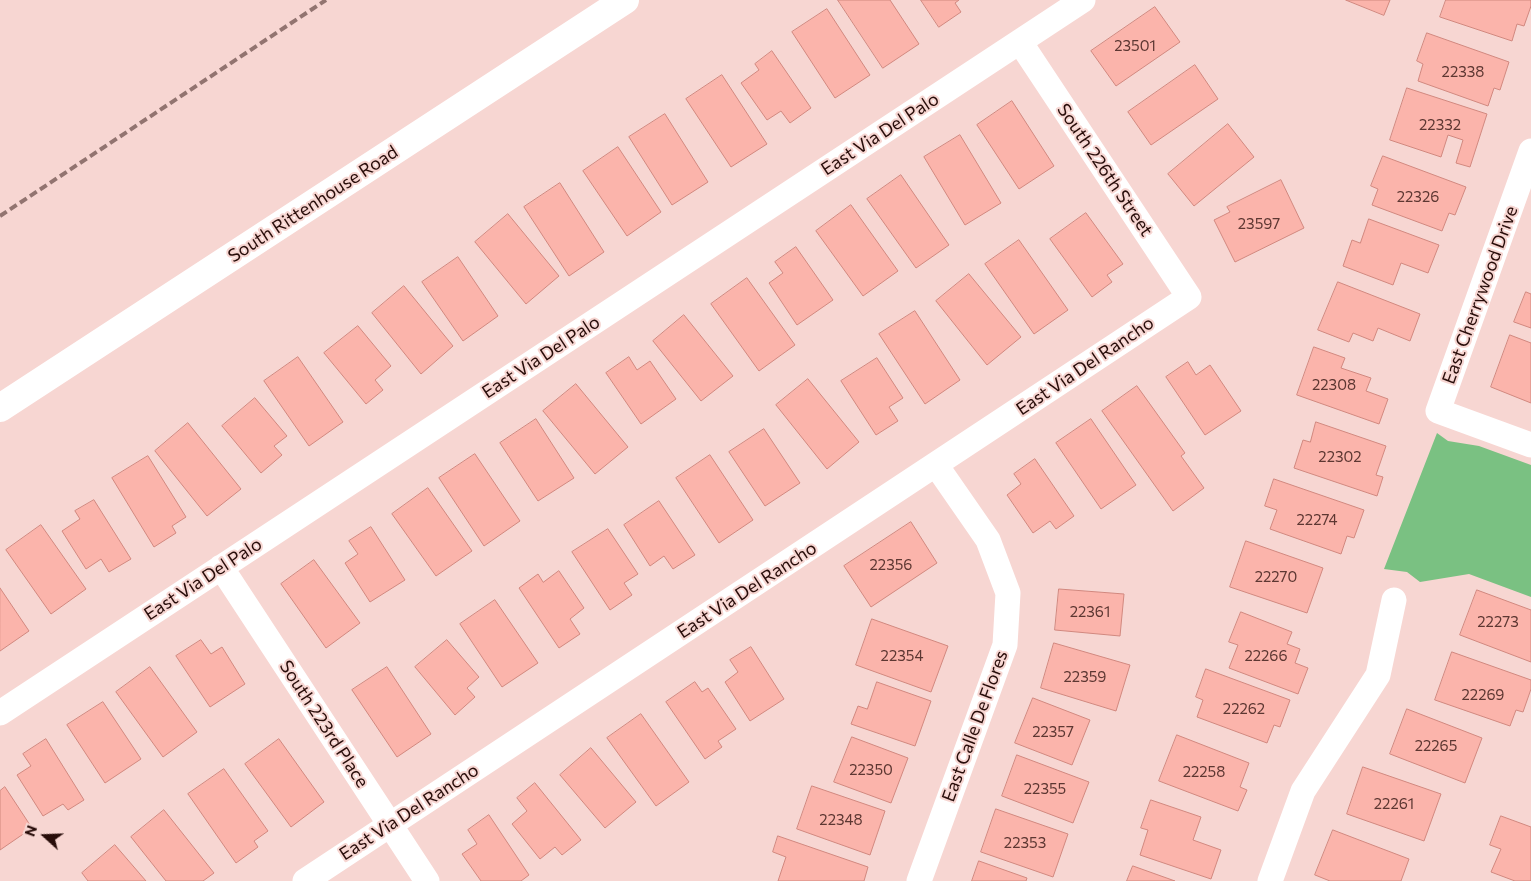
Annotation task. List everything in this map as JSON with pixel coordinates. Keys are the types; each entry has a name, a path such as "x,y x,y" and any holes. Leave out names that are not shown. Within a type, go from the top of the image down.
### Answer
{"main road":[{"name":"South Rittenhouse Road","path":"0,408 625,0"}],"street":[{"name":"East Via Del Palo","path":"0,713 1083,0"},
{"name":"South 226th Street","path":"1020,42 1189,297"},
{"name":"East Cherrywood Drive","path":"1531,150 1438,411 1531,445"},
{"name":"East Via Del Rancho","path":"305,881 936,466 1189,297"},
{"name":"East Calle De Flores","path":"919,881 1005,645 1008,593 988,540 936,466"},
{"name":"South 223rd Place","path":"221,567 427,881"},
{"path":"1270,881 1303,791 1378,675 1394,600"}],"green space":[{"path":"1437,433 1448,441 1479,446 1531,465 1531,597 1469,574 1420,582 1407,572 1384,569"}],"building":[{"path":"838,0 890,0 919,44 883,68"},
{"path":"921,0 959,0 955,3 961,12 939,27"},
{"path":"1346,0 1390,0 1384,15"},
{"path":"1446,0 1531,0 1531,6 1524,26 1517,24 1512,41 1440,17"},
{"path":"1155,7 1180,42 1116,86 1091,51"},
{"path":"827,9 870,75 835,98 792,32"},
{"path":"1427,33 1509,62 1500,90 1494,88 1488,106 1418,81 1423,64 1417,61"},
{"path":"772,51 811,108 790,123 781,111 767,120 741,83 759,70 755,64"},
{"path":"1195,65 1218,99 1151,145 1128,112"},
{"path":"722,75 767,144 731,167 686,99"},
{"path":"1407,88 1487,114 1470,167 1456,163 1463,140 1448,135 1441,157 1390,140"},
{"path":"1012,101 1054,166 1019,189 977,125"},
{"path":"665,114 708,182 672,205 629,137"},
{"path":"1228,124 1254,157 1194,206 1168,174"},
{"path":"960,135 1001,203 965,225 924,157"},
{"path":"618,147 661,212 627,236 583,171"},
{"path":"1383,156 1466,187 1455,215 1449,213 1442,231 1372,205 1378,189 1371,186"},
{"path":"901,175 949,245 916,268 867,199"},
{"path":"1281,180 1304,228 1235,262 1214,220 1230,212 1227,207"},
{"path":"560,183 604,252 569,276 524,207"},
{"path":"851,205 898,271 863,296 816,231"},
{"path":"1086,213 1123,264 1107,275 1112,282 1092,297 1050,239"},
{"path":"508,214 559,276 526,304 475,242"},
{"path":"1369,219 1439,245 1428,273 1401,263 1393,285 1343,266 1352,240 1360,243"},
{"path":"1019,240 1068,310 1034,334 985,264"},
{"path":"796,247 833,300 797,325 769,283 783,273 775,262"},
{"path":"458,257 498,316 463,341 422,282"},
{"path":"969,274 1021,337 987,365 936,301"},
{"path":"747,278 795,345 759,371 711,304"},
{"path":"1338,282 1420,314 1410,341 1378,328 1373,341 1353,333 1349,342 1318,330"},
{"path":"404,286 453,346 421,374 372,313"},
{"path":"1526,292 1531,294 1531,328 1514,322"},
{"path":"915,311 960,380 925,404 879,334"},
{"path":"684,315 733,376 701,401 653,341"},
{"path":"358,326 391,366 375,380 383,390 366,404 324,353"},
{"path":"1510,335 1531,343 1531,403 1491,387"},
{"path":"1314,347 1345,358 1341,368 1371,378 1366,391 1388,399 1379,424 1297,395"},
{"path":"298,357 343,422 309,446 264,381"},
{"path":"629,357 637,370 650,361 676,399 641,424 606,373"},
{"path":"877,358 903,398 889,407 898,421 876,435 841,381"},
{"path":"1188,362 1196,375 1210,365 1241,411 1205,435 1166,377"},
{"path":"808,379 859,442 827,469 776,405"},
{"path":"576,384 628,447 595,474 543,411"},
{"path":"1137,386 1185,453 1181,456 1204,488 1173,511 1102,411"},
{"path":"255,398 287,436 274,446 282,455 261,473 222,426"},
{"path":"536,419 574,478 538,501 500,443"},
{"path":"1091,419 1136,485 1101,509 1056,443"},
{"path":"1316,422 1386,446 1376,475 1383,477 1377,496 1294,468 1303,440 1310,442"},
{"path":"188,423 241,489 207,516 155,451"},
{"path":"764,429 800,483 765,506 729,452"},
{"path":"475,454 520,521 484,546 439,478"},
{"path":"710,455 753,520 719,543 676,478"},
{"path":"148,456 186,517 172,526 176,533 154,547 112,478"},
{"path":"1035,459 1074,516 1056,529 1050,521 1033,533 1007,495 1021,484 1014,474"},
{"path":"1274,479 1364,510 1354,538 1347,536 1341,554 1270,529 1277,510 1265,506"},
{"path":"428,488 472,551 436,576 392,514"},
{"path":"94,500 131,559 109,572 101,559 86,569 62,531 80,519 75,511"},
{"path":"659,501 695,555 673,569 664,556 650,566 624,525"},
{"path":"911,522 937,563 871,607 844,566"},
{"path":"41,525 86,589 51,614 6,550"},
{"path":"371,527 405,580 370,602 345,563 358,554 349,541"},
{"path":"608,529 638,574 624,583 632,595 610,610 572,552"},
{"path":"1246,541 1323,568 1307,613 1230,587"},
{"path":"314,560 360,623 326,648 281,584"},
{"path":"559,571 584,608 570,619 580,634 559,648 519,588 538,574 543,582"},
{"path":"0,588 29,631 0,651"},
{"path":"1059,589 1124,594 1120,636 1055,630"},
{"path":"1477,590 1531,610 1531,662 1460,635"},
{"path":"495,600 538,663 502,687 460,624"},
{"path":"1241,612 1292,632 1287,644 1300,649 1295,663 1308,668 1298,694 1229,668 1238,645 1229,642"},
{"path":"872,619 948,646 931,692 856,665"},
{"path":"201,640 211,654 222,647 245,684 210,707 176,656"},
{"path":"447,640 479,677 467,688 475,697 455,715 415,667"},
{"path":"1054,643 1130,665 1116,711 1041,688"},
{"path":"751,647 784,699 750,721 725,682 738,672 730,660"},
{"path":"1452,652 1531,680 1531,689 1523,712 1516,710 1510,726 1435,700"},
{"path":"150,667 197,732 163,757 116,692"},
{"path":"387,667 431,734 397,757 352,690"},
{"path":"1206,669 1290,700 1280,727 1274,725 1267,743 1197,717 1203,700 1196,697"},
{"path":"695,682 702,692 708,688 736,729 718,741 722,747 705,759 666,702"},
{"path":"877,682 931,701 915,746 851,724 858,706 867,709"},
{"path":"1033,698 1090,720 1072,765 1015,743"},
{"path":"103,702 141,759 105,783 67,725"},
{"path":"1407,709 1482,738 1465,783 1390,754"},
{"path":"641,714 689,782 656,806 607,738"},
{"path":"1177,735 1249,763 1240,787 1247,790 1238,811 1159,781"},
{"path":"852,737 908,758 891,803 834,782"},
{"path":"46,739 84,800 68,810 63,804 43,816 17,775 31,766 23,754"},
{"path":"279,739 324,802 291,827 245,764"},
{"path":"591,748 636,802 605,828 560,775"},
{"path":"1017,755 1089,782 1073,823 1002,796"},
{"path":"1363,767 1441,794 1424,841 1347,814"},
{"path":"224,769 268,831 254,841 258,847 236,863 188,794"},
{"path":"535,783 581,840 562,855 555,847 540,859 512,824 527,811 517,798"},
{"path":"812,786 885,811 870,855 797,829"},
{"path":"5,787 32,828 0,850 0,791"},
{"path":"1151,800 1201,817 1193,840 1221,850 1211,879 1140,855 1148,830 1141,828"},
{"path":"996,809 1068,834 1053,877 981,852"},
{"path":"164,810 214,873 203,881 166,881 131,837"},
{"path":"489,815 529,875 521,881 481,881 462,854 477,844 468,830"},
{"path":"1501,816 1531,827 1531,881 1515,881 1491,872 1501,849 1490,845"},
{"path":"1333,830 1409,859 1401,881 1330,881 1315,875"},
{"path":"778,836 868,867 864,881 778,881 786,857 773,852"},
{"path":"115,845 146,881 88,881 82,873"},
{"path":"979,861 1027,878 1026,881 972,881"},
{"path":"1133,866 1175,881 1127,881"}],"railway":[{"path":"0,216 326,0"}]}
